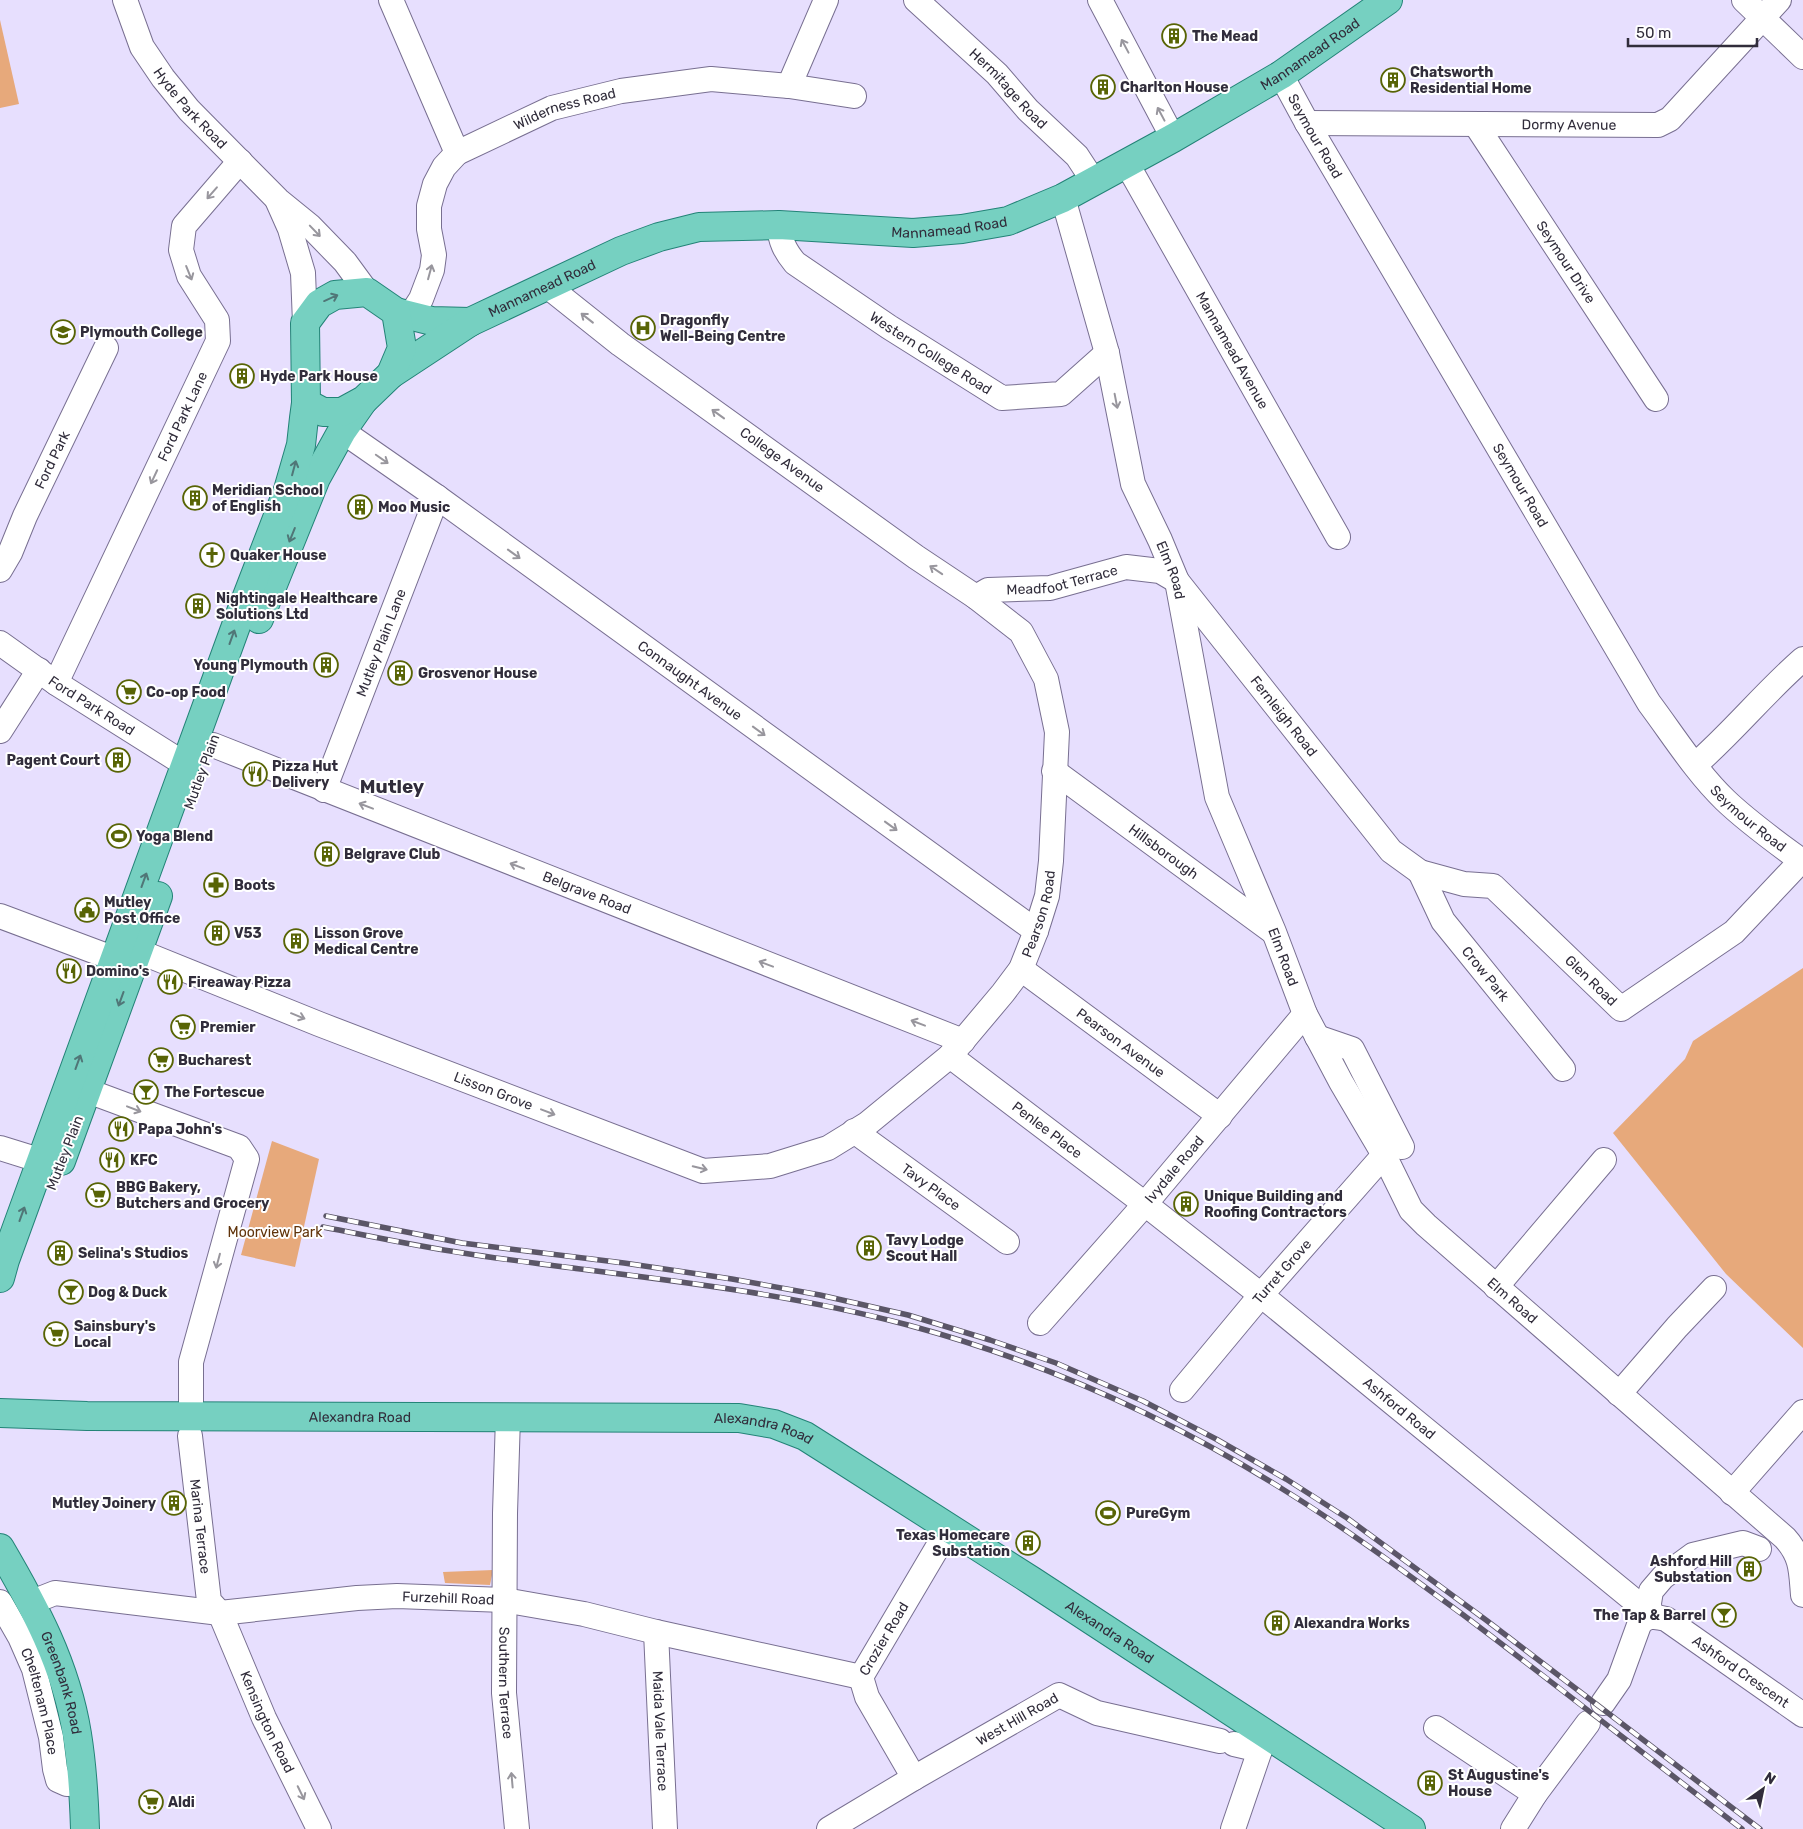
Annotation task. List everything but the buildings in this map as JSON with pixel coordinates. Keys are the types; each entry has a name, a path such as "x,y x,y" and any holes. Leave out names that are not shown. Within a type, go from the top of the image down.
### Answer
{"main road":[{"name":"Mannamead Road","path":"391,374 470,322 546,285 621,251 659,237 699,227 779,225 913,233 962,229 1008,221 1063,198 1174,138 1281,75 1388,0"},
{"path":"367,292 403,314 402,348 391,374 364,400 342,412 322,412 306,403 305,323 319,304 335,295 367,292"},
{"name":"Mannamead Road","path":"403,314 432,321 470,322"},
{"name":"Mutley Plain","path":"194,768 213,745 240,665 312,488 342,431 364,400"},
{"name":"Mutley Plain","path":"2,1266 42,1161 126,955 194,768 241,612 288,490 301,445 306,403"},
{"name":"Mutley Plain","path":"0,1291 15,1272 35,1234 88,1091 126,955"},
{"name":"Alexandra Road","path":"0,1413 87,1416 191,1426 508,1417 739,1418 774,1424 805,1436 949,1528 1264,1742 1412,1829"},
{"name":"Greenbank Road","path":"0,1548 32,1602 53,1649 66,1689 77,1733 83,1783 85,1829"}],"street":[{"name":"Hyde Park Road","path":"124,0 142,47 163,78 190,110 278,200 310,226 345,262 367,292"},
{"path":"391,0 457,153"},
{"path":"790,86 826,0"},
{"name":"Hermitage Road","path":"916,0 997,74 1028,110 1077,156 1094,182"},
{"path":"1744,0 1803,57"},
{"name":"Dormy Avenue","path":"1307,123 1658,125 1670,119 1780,0"},
{"path":"1101,2 1174,138"},
{"name":"Seymour Road","path":"1281,75 1307,123 1649,703 1695,765 1724,798 1765,835 1802,862"},
{"name":"Wilderness Road","path":"403,314 421,300 432,270 434,255 429,229 429,206 435,184 444,167 457,153 552,108 621,91 711,79 790,86 854,96"},
{"name":"Seymour Drive","path":"1476,125 1656,398"},
{"name":"Ford Park Lane","path":"0,731 48,676 84,623 218,340 217,320 189,276 181,250 184,226 240,161"},
{"name":"Mannamead Avenue","path":"1127,164 1338,537"},
{"name":"Elm Road","path":"1063,198 1107,353 1133,484 1177,581 1216,797 1274,932 1304,1014 1341,1082 1393,1151 1411,1210 1496,1287 1777,1530 1793,1547 1800,1563 1803,1595"},
{"name":"Hyde Park Road","path":"278,200 290,229 303,273 305,323"},
{"name":"Western College Road","path":"779,225 780,238 784,250 795,263 889,327 1002,398 1062,394 1107,353"},
{"name":"College Avenue","path":"546,285 620,344 1021,632"},
{"name":"Ford Park","path":"0,570 10,553 25,516 106,348"},
{"name":"Connaught Avenue","path":"342,431 437,497 1036,931"},
{"name":"Mutley Plain Lane","path":"324,790 437,497"},
{"name":"Meadfoot Terrace","path":"976,598 988,590 1050,588 1126,567 1160,571 1177,581"},
{"name":"Fernleigh Road","path":"1177,581 1391,851"},
{"name":"Pearson Road","path":"854,1131 867,1124 956,1049 1021,969 1036,931 1047,896 1051,861 1057,732 1046,678 1021,632"},
{"name":"Ford Park Road","path":"0,643 48,676 194,768"},
{"path":"1695,765 1714,749 1786,673 1803,659"},
{"name":"Belgrave Road","path":"213,745 956,1049"},
{"name":"Hillsborough","path":"1054,771 1274,932"},
{"name":"Glen Road","path":"1391,851 1420,872 1464,884 1493,886 1621,1010 1734,932 1802,862"},
{"name":"Crow Park","path":"1420,872 1443,921 1563,1069"},
{"name":"Lisson Grove","path":"0,916 253,997 703,1171 770,1166 828,1148 854,1131"},
{"name":"Pearson Avenue","path":"1021,969 1220,1116"},
{"name":"Ivydale Road","path":"1040,1322 1145,1204 1304,1014"},
{"name":"Penlee Place","path":"956,1049 1145,1204"},
{"name":"Marina Terrace","path":"88,1091 239,1147 247,1159 191,1362 191,1426 209,1601 220,1613"},
{"name":"Tavy Place","path":"854,1131 1007,1242"},
{"path":"0,1148 42,1161"},
{"name":"Turret Grove","path":"1182,1390 1261,1295 1393,1151"},
{"path":"1496,1287 1604,1160"},
{"name":"Ashford Road","path":"1145,1204 1261,1295 1636,1602 1650,1617"},
{"path":"1619,1394 1677,1327 1714,1288"},
{"path":"1732,1493 1803,1412"},
{"name":"Southern Terrace","path":"508,1417 504,1693 517,1829"},
{"name":"Crozier Road","path":"914,1778 867,1697 861,1677 949,1528"},
{"path":"1603,1703 1619,1680 1639,1625 1642,1620 1650,1617 1649,1603 1651,1591 1663,1577 1693,1555 1743,1543 1759,1549"},
{"name":"Furzehill Road","path":"32,1602 55,1593 220,1613 358,1598 397,1596 504,1600 584,1614 656,1632 861,1677"},
{"name":"Cheltenam Place","path":"0,1602 20,1637 34,1669 51,1737 58,1780 67,1784 83,1783"},
{"name":"Kensington Road","path":"220,1613 264,1718 319,1829"},
{"name":"Ashford Crescent","path":"1650,1617 1666,1619 1800,1704"},
{"name":"Maida Vale Terrace","path":"656,1632 665,1829"},
{"name":"West Hill Road","path":"829,1829 1059,1695 1097,1714 1227,1742 1264,1742"},
{"path":"1513,1829 1535,1794 1588,1723"},
{"path":"1436,1728 1535,1794"},
{"path":"1233,1829 1264,1742"}],"green space":[{"path":"0,20 19,104 0,108"},
{"path":"1803,968 1803,1348 1726,1274 1613,1133 1685,1059 1693,1041"},
{"name":"Moorview Park","path":"272,1141 319,1159 295,1267 241,1255"},
{"path":"493,1570 490,1585 445,1583 443,1572"}],"railway":[{"path":"326,1216 462,1243 624,1263 732,1279 820,1295 908,1315 990,1340 1056,1363 1143,1401 1216,1439 1286,1479 1347,1518 1486,1620 1760,1829"},
{"path":"323,1227 477,1255 699,1285 825,1306 908,1325 958,1339 1055,1374 1149,1415 1195,1438 1240,1463 1331,1520 1466,1617 1742,1829"}],"place":[{"name":"The Mead","path":"1174,36"},
{"name":"Chatsworth Residential Home","path":"1393,80"},
{"name":"Charlton House","path":"1103,87"},
{"name":"Dragonfly Well-Being Centre","path":"643,328"},
{"name":"Plymouth College","path":"63,332"},
{"name":"Hyde Park House","path":"242,376"},
{"name":"Meridian School of English","path":"195,498"},
{"name":"Moo Music","path":"360,507"},
{"name":"Quaker House","path":"212,555"},
{"name":"Nightingale Healthcare Solutions Ltd","path":"198,606"},
{"name":"Young Plymouth","path":"326,665"},
{"name":"Grosvenor House","path":"400,673"},
{"name":"Co-op Food","path":"129,692"},
{"name":"Pagent Court","path":"118,760"},
{"name":"Pizza Hut Delivery","path":"255,774"},
{"name":"Yoga Blend","path":"119,836"},
{"name":"Belgrave Club","path":"327,854"},
{"name":"Boots","path":"216,885"},
{"name":"Mutley Post Office","path":"87,910"},
{"name":"V53","path":"217,933"},
{"name":"Lisson Grove Medical Centre","path":"296,941"},
{"name":"Domino's","path":"69,971"},
{"name":"Fireaway Pizza","path":"170,982"},
{"name":"Premier","path":"183,1027"},
{"name":"Bucharest","path":"161,1060"},
{"name":"The Fortescue","path":"146,1092"},
{"name":"Papa John's","path":"121,1129"},
{"name":"KFC","path":"112,1160"},
{"name":"BBG Bakery, Butchers and Grocery","path":"98,1195"},
{"name":"Unique Building and Roofing Contractors","path":"1186,1204"},
{"name":"Tavy Lodge Scout Hall","path":"869,1248"},
{"name":"Selina's Studios","path":"60,1253"},
{"name":"Dog & Duck","path":"71,1292"},
{"name":"Sainsbury's Local","path":"56,1334"},
{"name":"Mutley Joinery","path":"174,1503"},
{"name":"PureGym","path":"1108,1513"},
{"name":"Texas Homecare Substation","path":"1028,1543"},
{"name":"Ashford Hill Substation","path":"1749,1569"},
{"name":"The Tap & Barrel","path":"1724,1615"},
{"name":"Alexandra Works","path":"1277,1623"},
{"name":"St Augustine's House","path":"1430,1783"},
{"name":"Aldi","path":"151,1802"}],"district":[{"name":"Mutley","path":"392,786"}]}
